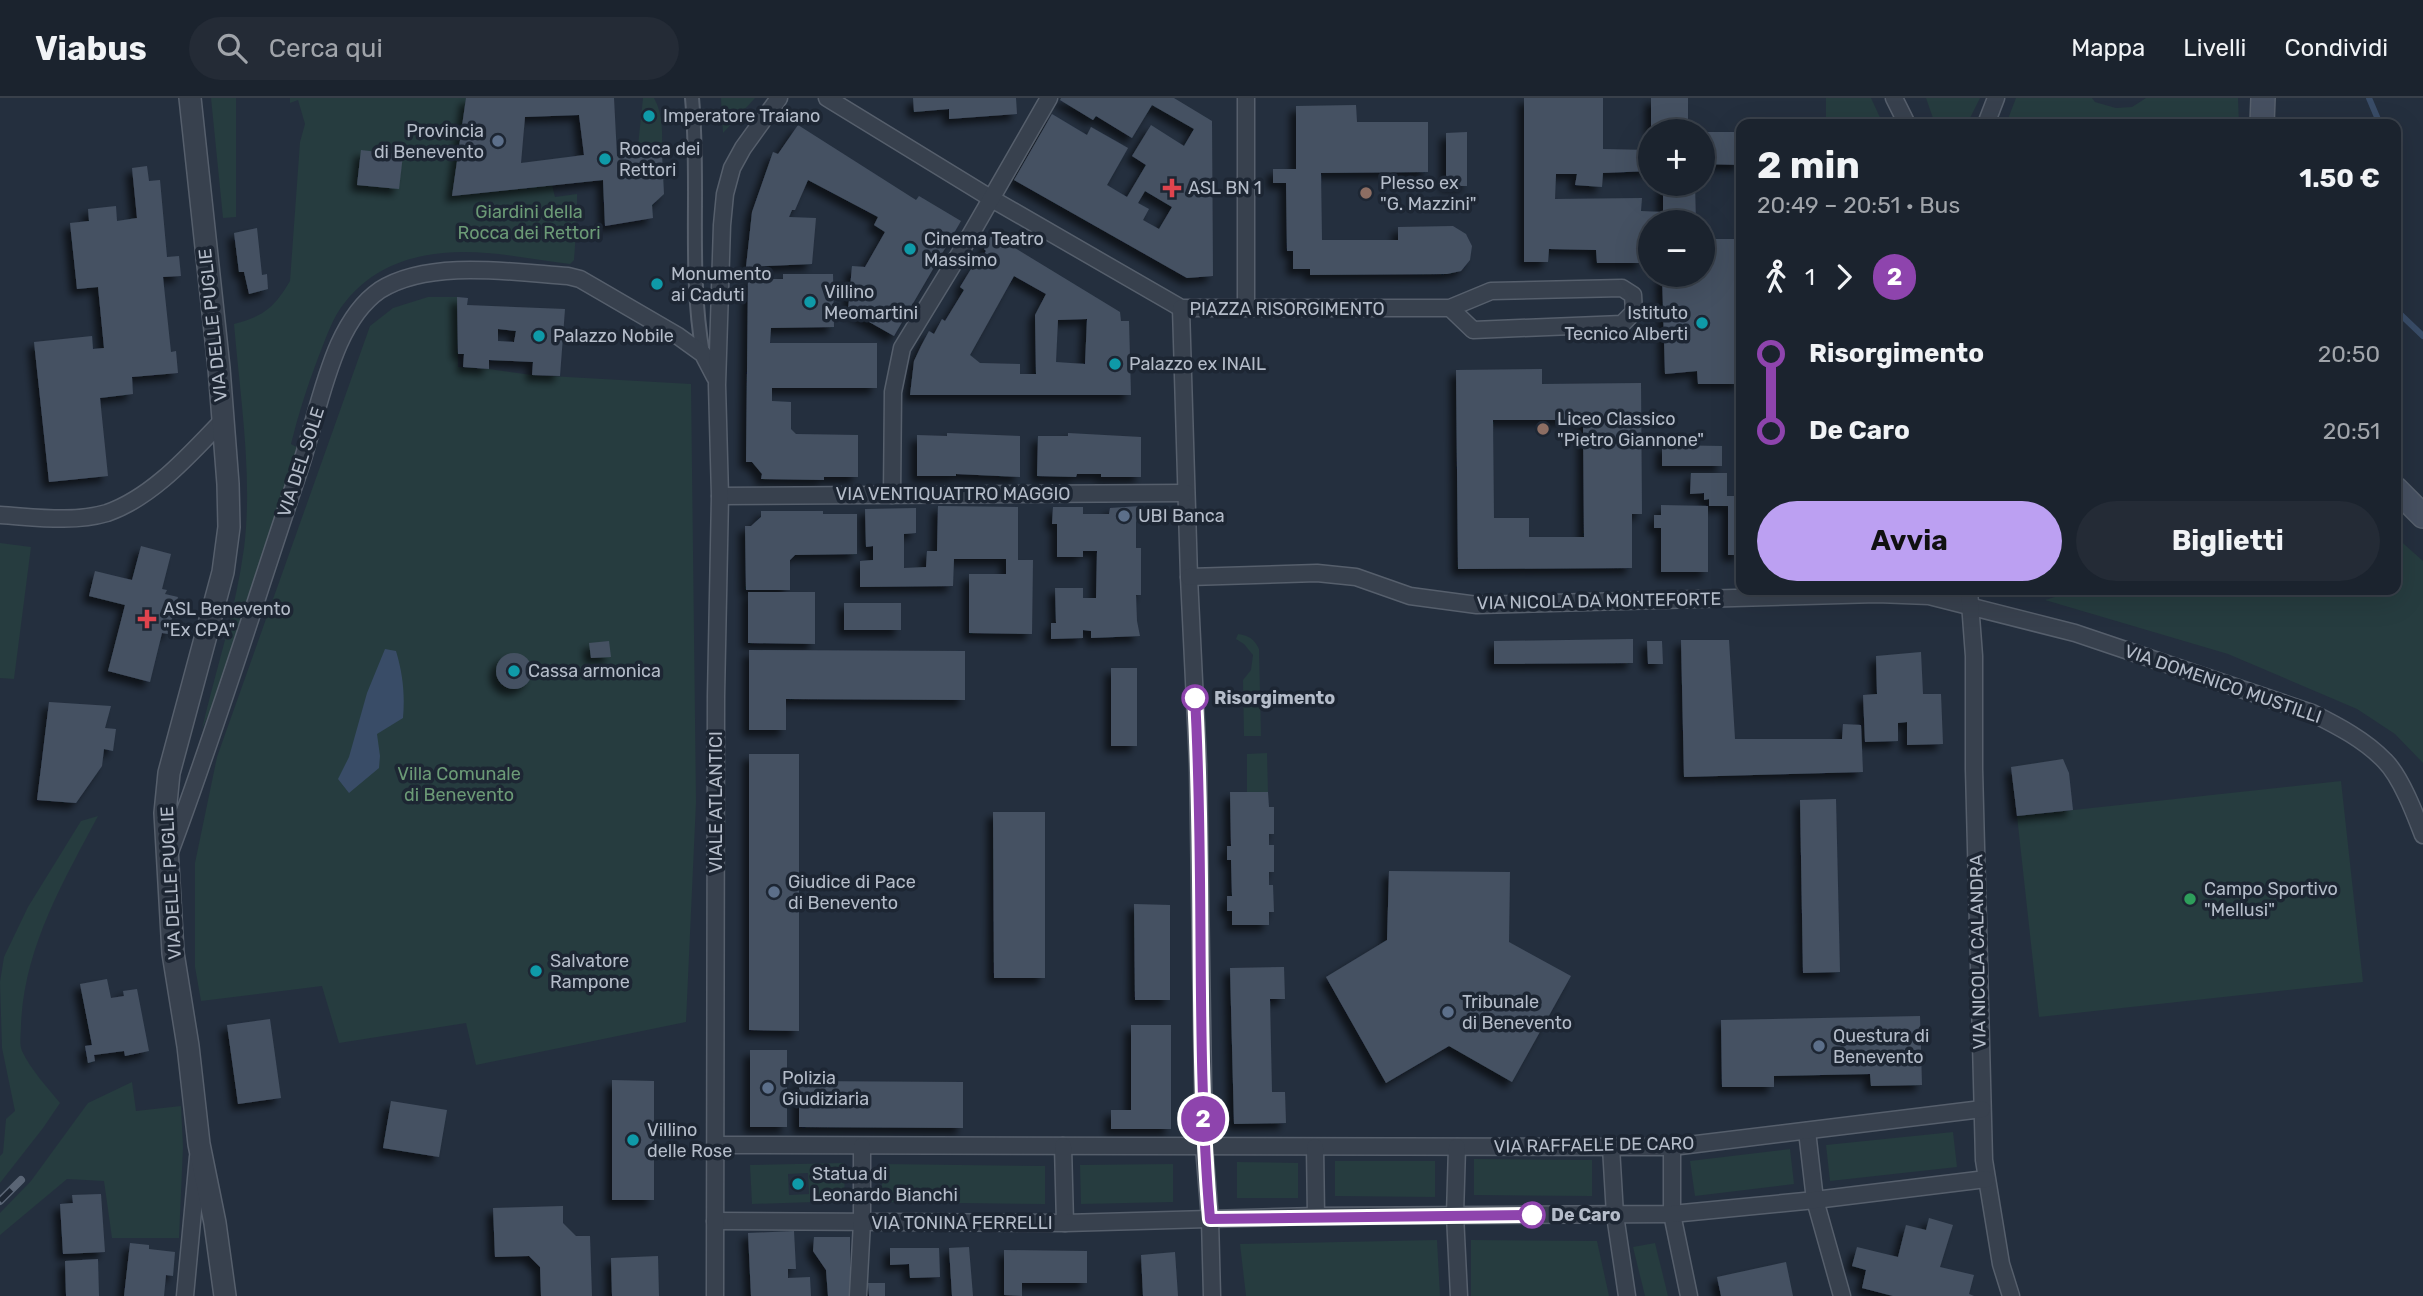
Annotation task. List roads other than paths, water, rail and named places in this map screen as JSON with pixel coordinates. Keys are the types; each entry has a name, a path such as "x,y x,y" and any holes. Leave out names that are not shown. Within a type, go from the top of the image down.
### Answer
{"main road":[{"path":"2262,119 2263,98"},
{"path":"2401,494 2423,516"}],"street":[{"name":"VIA DELLE PUGLIE","path":"190,98 223,420 229,527 223,572 169,773 165,813 173,953 188,1046 199,1144 215,1223 225,1296"},
{"path":"692,98 699,322 703,354 718,383"},
{"name":"VIALE ATLANTICI","path":"715,1296 716,696 720,496 718,383 722,225 725,194 732,169 743,148 779,98"},
{"path":"827,98 992,199 1181,308"},
{"path":"891,495 893,392 902,348 1049,98"},
{"path":"1246,98 1246,308"},
{"path":"1894,98 1904,119"},
{"path":"1988,119 1996,98"},
{"name":"VIA DEL SOLE","path":"168,858 196,783 339,344 364,304 380,290 405,278 431,273 484,271 568,276 580,279 678,336 703,354"},
{"name":"PIAZZA RISORGIMENTO","path":"1212,1296 1210,1219 1204,1147 1198,764 1181,308 1450,308 1491,291 1622,288 1633,295 1634,312 1622,324 1473,330 1450,308"},
{"path":"0,515 71,519 105,513 127,504 149,489 223,420"},
{"name":"VIA VENTIQUATTRO MAGGIO","path":"720,496 1186,493"},
{"name":"VIA NICOLA DA MONTEFORTE","path":"1189,577 1317,573 1356,577 1410,596 1477,605 1841,595"},
{"name":"VIA NICOLA DA MONTEFORTE","path":"1903,595 1970,598"},
{"name":"VIA DOMENICO MUSTILLI","path":"1970,598 2312,713 2349,732 2387,762 2413,808 2423,835"},
{"name":"VIA NICOLA CALANDRA","path":"1970,598 1974,656 1974,769 1986,1179 2001,1264 2011,1296"},
{"name":"VIA RAFFAELE DE CARO","path":"1204,1147 1672,1147 1982,1110"},
{"path":"1807,1131 1815,1200 1842,1296"},
{"path":"185,1296 199,1144"},
{"path":"716,1145 1204,1147"},
{"path":"858,1296 862,1146"},
{"path":"1063,1146 1065,1223"},
{"path":"1315,1147 1316,1216"},
{"path":"1457,1147 1455,1215 1459,1296"},
{"path":"1611,1147 1615,1215 1627,1296"},
{"path":"1672,1147 1672,1214 1689,1296"},
{"path":"1210,1219 1672,1214 1986,1179"},
{"name":"VIA TONINA FERRELLI","path":"715,1221 1065,1223 1210,1219"}],"water":[{"path":"385,649 396,651 403,684 403,718 377,734 379,768 349,793 338,779 349,757 367,693"}],"waterway":[{"path":"2369,98 2378,119"},
{"path":"2401,315 2423,336"}],"railway":[{"path":"0,1201 21,1180"}],"place":[{"name":"Imperatore Traiano","path":"649,116"},
{"name":"Provincia di Benevento","path":"498,141"},
{"name":"Rocca dei Rettori","path":"605,159"},
{"name":"ASL BN 1","path":"1172,188"},
{"name":"Plesso ex \"G. Mazzini\"","path":"1366,193"},
{"name":"Cinema Teatro Massimo","path":"910,249"},
{"name":"Monumento ai Caduti","path":"657,284"},
{"name":"Villino Meomartini","path":"810,302"},
{"name":"Istituto Tecnico Alberti","path":"1702,323"},
{"name":"Palazzo Nobile","path":"539,336"},
{"name":"Palazzo ex INAIL","path":"1115,364"},
{"name":"Liceo Classico \"Pietro Giannone\"","path":"1543,429"},
{"name":"UBI Banca","path":"1124,516"},
{"name":"ASL Benevento \"Ex CPA\"","path":"147,619"},
{"name":"Cassa armonica","path":"514,671"},
{"name":"Risorgimento","path":"1195,698"},
{"name":"Giudice di Pace di Benevento","path":"774,892"},
{"name":"Campo Sportivo \"Mellusi\"","path":"2190,899"},
{"name":"Salvatore Rampone","path":"536,971"},
{"name":"Tribunale di Benevento","path":"1448,1012"},
{"name":"Questura di Benevento","path":"1819,1046"},
{"name":"Polizia Giudiziaria","path":"768,1088"},
{"name":"Villino delle Rose","path":"633,1140"},
{"name":"Statua di Leonardo Bianchi","path":"798,1184"},
{"name":"De Caro","path":"1532,1215"}],"park label":[{"name":"Giardini della Rocca dei Rettori","path":"529,222"},
{"name":"Villa Comunale di Benevento","path":"459,784"}]}
